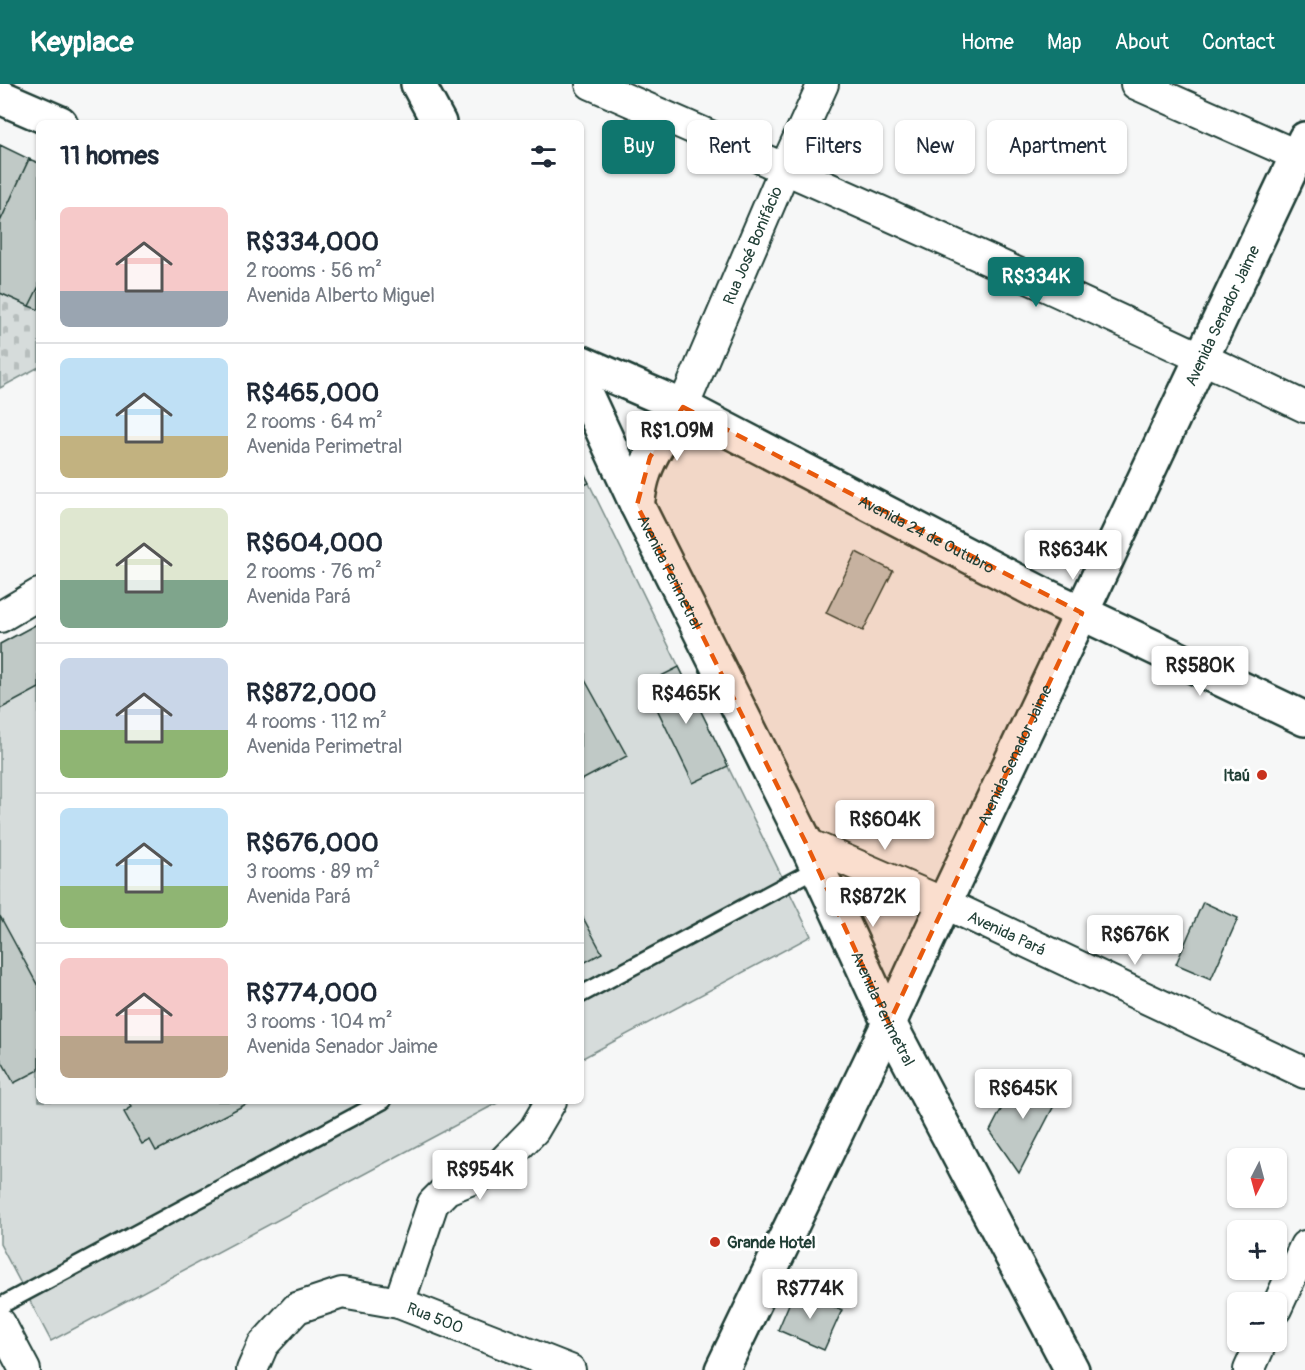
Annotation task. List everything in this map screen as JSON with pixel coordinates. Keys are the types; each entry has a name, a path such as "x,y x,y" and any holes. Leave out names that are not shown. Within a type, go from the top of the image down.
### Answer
{"street":[{"path":"418,84 437,120"},
{"path":"591,84 784,168"},
{"name":"Rua José Bonifácio","path":"807,120 823,84"},
{"path":"1136,84 1302,151"},
{"path":"0,97 53,120"},
{"name":"Avenida Senador Jaime","path":"722,1370 1302,151"},
{"name":"Rua José Bonifácio","path":"683,407 784,170"},
{"path":"798,174 1305,406"},
{"name":"Avenida 24 de Outubro","path":"584,364 683,407 1042,594 1305,718"},
{"name":"Avenida Perimetral","path":"584,391 637,506 812,855 889,1023 1072,1370"},
{"path":"637,506 639,489 650,457 683,407"},
{"path":"0,617 36,596"},
{"name":"Avenida Pará","path":"812,855 944,903 1305,1073"},
{"path":"399,1303 434,1203 447,1189 496,1169 534,1130 549,1104"},
{"path":"1284,1292 1305,1246"},
{"name":"Rua 500","path":"252,1370 262,1346 297,1308 342,1293 399,1303 570,1370"},
{"path":"0,1323 25,1370"},
{"path":"1249,1370 1257,1352"}],"lane":[{"path":"584,993 812,855"},
{"path":"0,1306 377,1104"}],"highlighted area":[{"path":"683,407 1082,613 889,1023 806,843 637,505 650,457"}],"green space":[{"path":"0,293 36,309 36,369 0,388"},
{"path":"584,473 811,936 584,1057"},
{"path":"36,625 36,1104 495,1104 51,1341 0,1244 0,644"}],"building":[{"path":"0,145 29,159 0,222"},
{"path":"29,159 36,162 36,292 29,306 0,293 0,222"},
{"path":"36,292 36,309 29,306"},
{"path":"584,473 589,483 584,485"},
{"path":"856,552 893,571 863,631 826,613"},
{"path":"36,625 36,690 0,709 0,644"},
{"path":"679,667 728,766 693,783 645,684"},
{"path":"584,678 627,756 584,779"},
{"path":"1203,902 1238,918 1211,979 1176,964"},
{"path":"0,916 36,982 36,1072 14,1083 0,1058"},
{"path":"584,919 602,953 584,963"},
{"path":"1019,1075 1059,1096 1019,1173 990,1131"},
{"path":"130,1104 246,1104 156,1151 150,1140 142,1144 124,1112 132,1107"},
{"path":"795,1290 842,1310 824,1350 778,1330"}],"place":[{"name":"Itaú","path":"1262,775"},
{"name":"Grande Hotel","path":"715,1242"}]}
